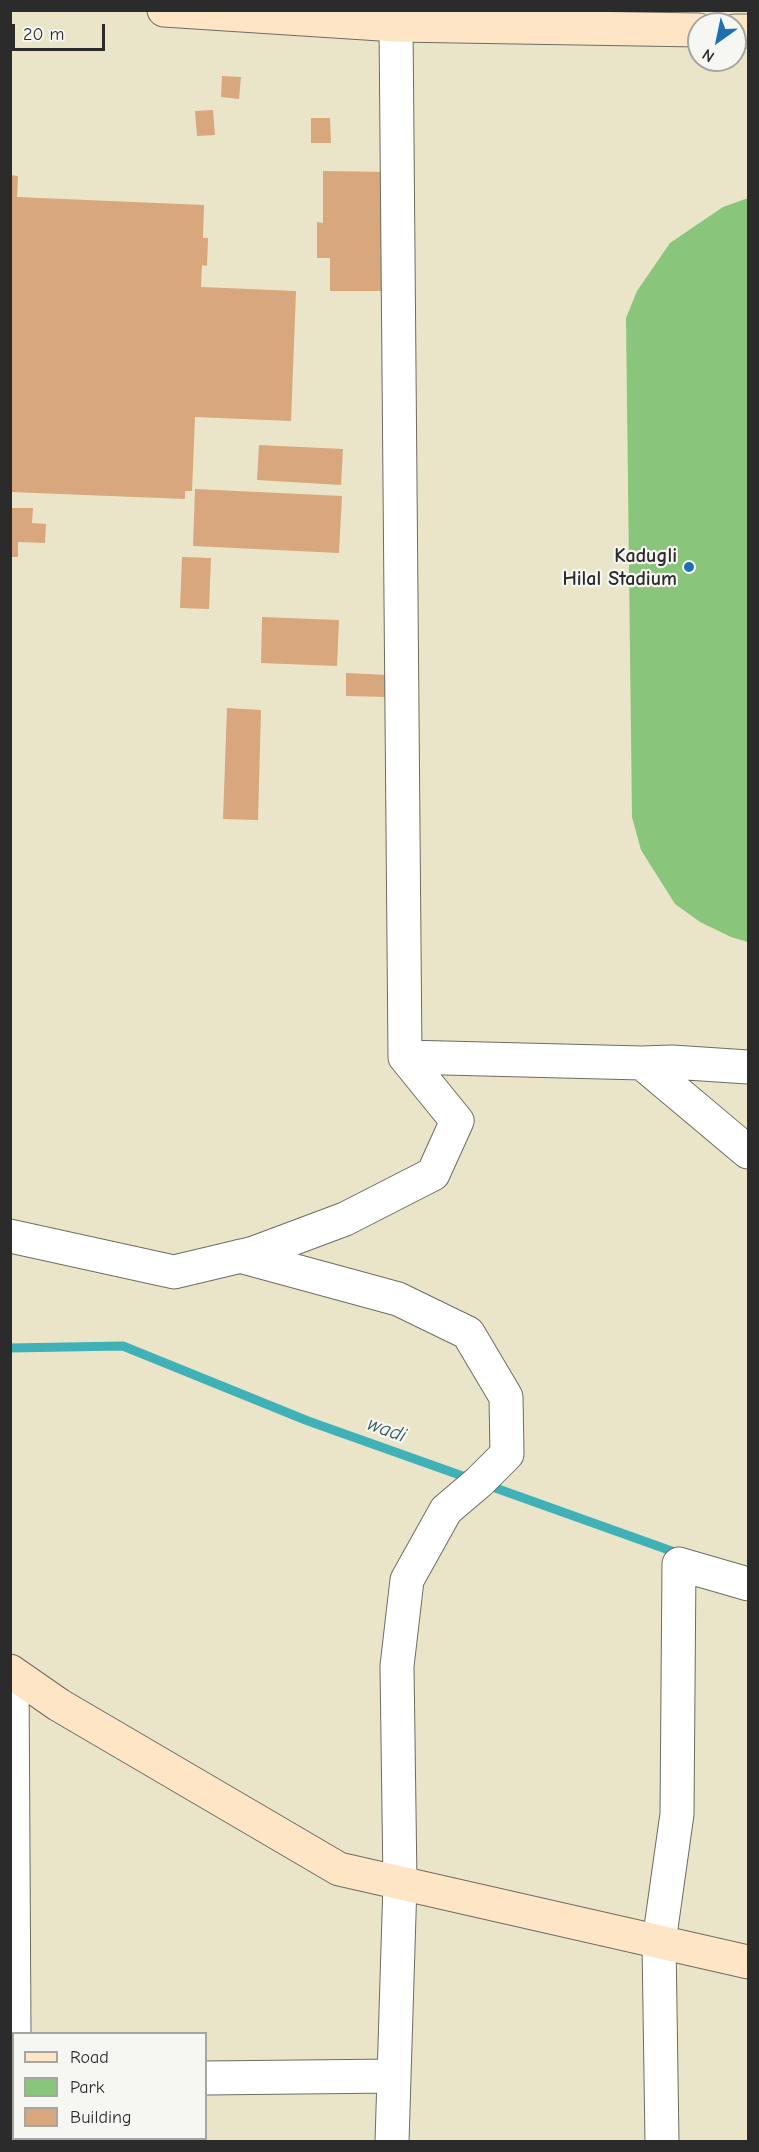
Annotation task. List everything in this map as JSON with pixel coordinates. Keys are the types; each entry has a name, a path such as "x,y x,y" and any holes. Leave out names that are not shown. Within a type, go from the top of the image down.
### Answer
{"street":[{"path":"164,10 687,30"},
{"path":"10,1236 174,1272 240,1256 345,1219 433,1174 457,1121 405,1057 393,18"},
{"path":"405,1057 672,1062 748,1066"},
{"path":"642,1063 748,1152"},
{"path":"240,1256 398,1299 468,1333 506,1397 507,1454 446,1510 407,1580 397,1666 400,1883 392,2142"},
{"path":"662,2142 659,1942 677,1814 680,1564 748,1584"},
{"path":"11,1672 59,1705 339,1869 748,1962"},
{"path":"11,1672 14,2032"},
{"path":"207,2079 394,2076"}],"green space":[{"name":"Kadugli Hilal Stadium","path":"748,198 748,942 731,937 700,922 675,904 641,850 632,817 626,318 637,291 670,243 723,207"}],"building":[{"path":"222,76 241,77 239,99 221,97"},
{"path":"213,110 215,135 197,136 195,111"},
{"path":"311,118 330,118 331,143 311,143"},
{"path":"323,171 391,172 391,291 330,291 330,258 317,258 317,222 323,223"},
{"path":"10,175 18,176 17,197 204,205 203,238 208,238 207,266 202,265 201,287 296,291 291,421 195,417 192,491 185,491 185,499 10,492"},
{"path":"259,445 343,449 341,485 257,480"},
{"path":"195,489 342,496 339,553 193,546"},
{"path":"10,508 33,508 32,523 46,524 45,543 18,542 18,557 10,557"},
{"path":"182,557 211,558 209,609 180,608"},
{"path":"262,617 339,620 337,666 261,663"},
{"path":"346,673 388,675 387,697 346,696"},
{"path":"227,708 261,710 258,820 223,819"}],"waterway":[{"name":"wadi","path":"10,1348 123,1346 308,1421 471,1479"},
{"name":"wadi","path":"487,1485 680,1554"}],"place":[{"name":"Kadugli Hilal Stadium","path":"689,567"}]}
